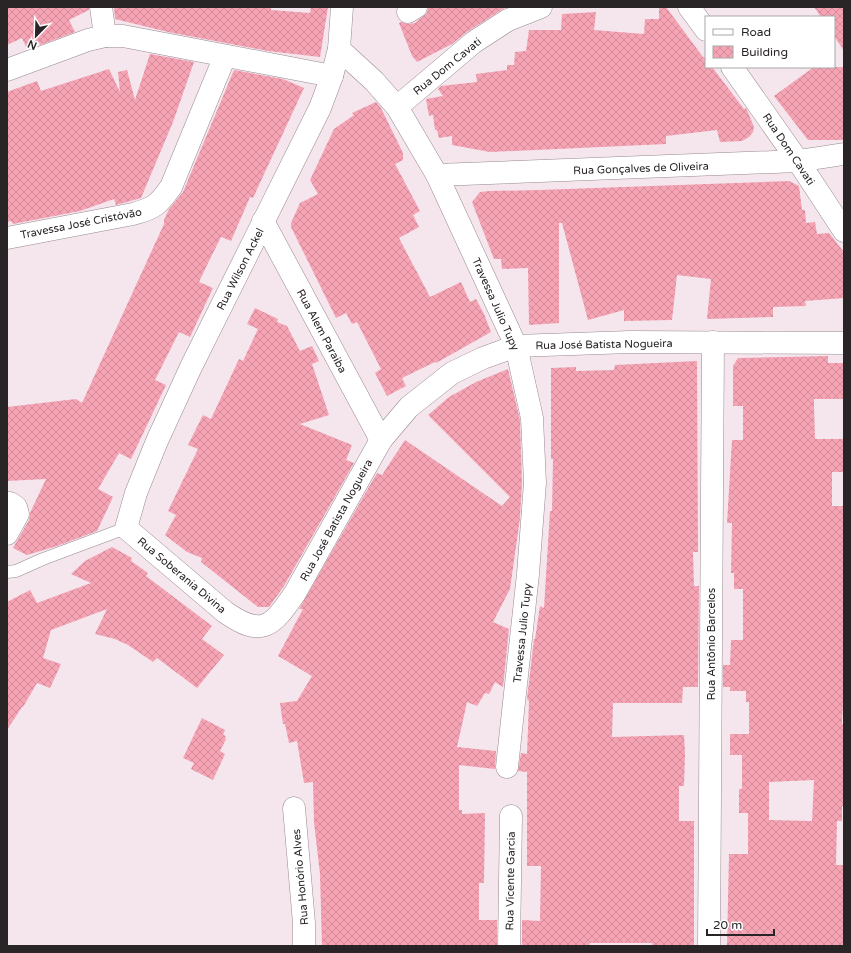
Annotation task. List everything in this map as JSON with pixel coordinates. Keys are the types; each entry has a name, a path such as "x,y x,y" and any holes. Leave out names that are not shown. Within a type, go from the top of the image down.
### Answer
{"street":[{"path":"101,7 105,36"},
{"name":"Rua Wilson Ackel","path":"126,528 136,493 157,441 191,367 320,108 332,76 339,49 342,7"},
{"name":"Rua Dom Cavati","path":"397,107 474,42 508,20 541,7"},
{"path":"689,7 705,29"},
{"path":"7,70 88,40 105,36 123,36 332,76"},
{"name":"Travessa Julio Tupy","path":"339,49 374,81 397,107 437,175 516,346 532,418 535,483 528,574 507,767"},
{"name":"Travessa José Cristóvão","path":"7,238 133,214 147,210 160,202 171,187 225,56"},
{"name":"Rua Dom Cavati","path":"733,68 798,161 844,231"},
{"name":"Rua Gonçalves de Oliveira","path":"437,175 798,161 844,154"},
{"name":"Rua Alem Paraiba","path":"263,221 380,440"},
{"name":"Rua José Batista Nogueira","path":"238,621 257,627 270,623 280,615 295,593 380,440 409,407 452,373 483,358 516,346 630,342 844,343"},
{"name":"Rua Antônio Barcelos","path":"709,946 713,342"},
{"path":"7,534 18,514 12,505"},
{"name":"Rua Soberania Divina","path":"126,528 225,612 238,621"},
{"name":"Rua Honório Alves","path":"294,808 304,923 304,946"},
{"name":"Rua Vicente Garcia","path":"509,946 511,816"}],"lane":[{"path":"7,572 16,571 43,559 126,528"}],"building":[{"path":"7,7 89,7 89,10 69,20 75,32 40,45 38,41 26,47 22,38 7,45"},
{"path":"114,7 271,7 271,10 310,13 311,7 328,7 320,57 268,51 168,32 115,19"},
{"path":"428,7 506,7 467,32 452,44 417,62 412,56 399,23 415,23 427,13"},
{"path":"659,7 666,7 705,58 705,68 713,68 744,109 746,108 754,127 753,132 749,137 742,141 720,142 717,130 666,136 666,144 490,152 452,145 452,136 439,138 437,130 435,130 433,115 429,116 426,99 443,96 438,89 441,86 477,82 476,74 507,70 507,65 514,65 515,52 526,51 529,30 561,30 562,14 596,12 594,30 644,34 645,19 659,19"},
{"path":"814,7 844,7 844,51 835,38 835,16 820,16"},
{"path":"150,54 194,62 173,122 141,198 116,205 114,199 80,211 13,224 11,221 7,222 7,92 37,81 41,91 109,69 120,92 118,72 127,70 135,100"},
{"path":"844,67 844,140 808,140 774,96 813,68"},
{"path":"234,70 283,79 304,88 253,198 250,197 231,241 221,237 199,282 213,288 190,337 179,332 155,380 166,385 131,459 119,453 98,489 113,497 97,531 57,546 27,555 13,548 29,520 30,513 46,479 7,481 7,407 76,399 82,403 164,224 164,220 169,209 183,192"},
{"path":"376,102 381,108 403,153 403,160 395,164 420,211 413,215 419,227 399,238 430,297 461,282 470,302 476,299 491,332 436,363 435,362 402,378 406,386 387,396 375,373 381,369 357,322 352,324 346,313 336,318 291,227 291,223 300,203 318,194 310,180 334,129 354,115 352,113"},
{"path":"789,181 799,186 802,210 805,210 806,223 815,222 817,234 829,233 844,252 844,298 805,301 806,306 773,307 773,317 707,319 711,279 677,275 672,320 624,321 624,310 588,320 562,223 559,223 559,323 529,325 528,268 502,269 501,259 494,259 472,202 480,192 490,191"},
{"path":"255,308 278,319 277,322 287,326 300,351 312,346 319,361 312,364 329,415 300,424 352,445 346,460 354,463 284,586 269,607 258,607 201,562 202,558 187,552 165,535 176,515 168,511 198,449 188,445 203,415 211,419 239,359 243,361 258,329 247,324"},
{"path":"828,356 828,363 844,363 844,399 814,399 814,405 815,439 844,439 844,472 832,472 832,506 844,506 844,688 842,724 844,724 844,806 842,806 842,821 837,821 836,865 844,865 844,946 727,946 729,854 748,854 748,813 739,813 739,789 742,789 742,755 730,755 730,734 749,734 749,702 746,702 746,691 730,691 730,687 723,687 723,665 730,665 731,640 743,640 743,589 734,589 734,573 731,573 732,523 727,523 732,440 743,440 743,406 733,406 733,366 738,358","holes":["814,780 812,821 769,820 769,782"]},
{"path":"697,361 698,552 693,552 694,586 699,586 698,687 683,687 682,703 613,703 612,737 684,735 684,786 679,786 679,821 694,821 694,946 652,946 652,943 590,943 589,946 522,946 522,920 540,921 541,866 527,866 527,772 518,771 521,753 527,754 529,701 527,699 534,639 540,606 544,608 550,511 552,511 553,459 551,459 551,368 576,367 576,371 614,370 615,365"},
{"path":"508,369 520,420 522,483 520,518 510,589 493,622 509,629 503,687 495,682 489,694 485,693 477,706 467,702 457,747 496,751 495,769 459,765 459,810 462,810 462,814 485,813 484,883 479,883 479,920 497,920 497,946 322,946 320,874 314,822 313,782 304,783 297,741 289,743 285,724 283,724 280,703 297,701 312,676 278,656 303,609 299,609 377,473 382,475 405,440 502,506 510,497 428,415 449,397 476,382"},
{"path":"112,547 132,558 131,561 148,573 146,576 212,626 202,639 224,655 197,688 157,658 153,662 128,645 115,639 95,634 107,609 51,630 43,658 61,664 50,688 37,683 7,730 7,602 30,590 37,603 91,583 71,574 85,561"},
{"path":"202,718 225,730 223,735 226,736 226,739 220,751 225,754 213,780 191,769 194,763 183,758"}]}
